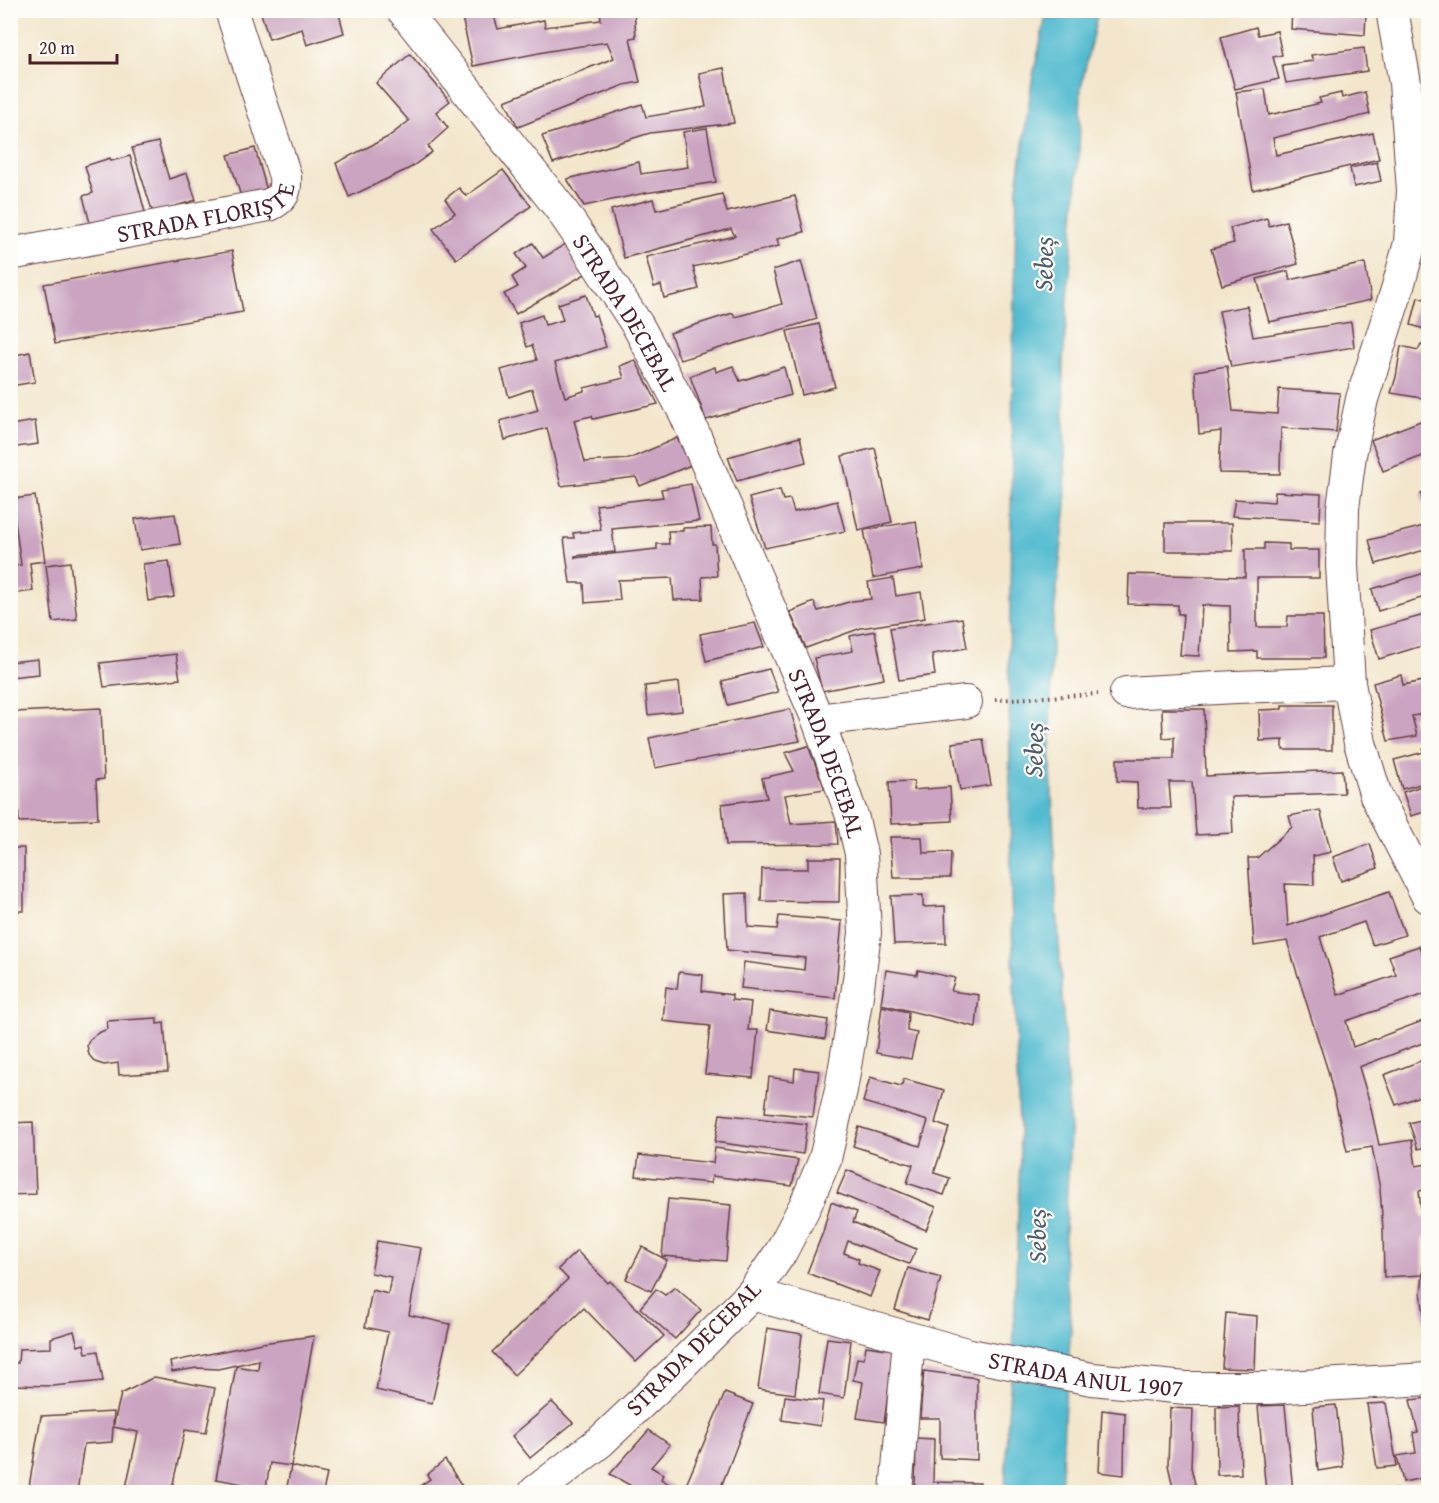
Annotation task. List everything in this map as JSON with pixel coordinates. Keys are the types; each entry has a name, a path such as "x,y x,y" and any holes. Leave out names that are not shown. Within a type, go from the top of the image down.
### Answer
{"street":[{"name":"STRADA FLORIȘTE","path":"10,254 269,205 278,201 286,187 285,176 231,10"},
{"name":"STRADA DECEBAL","path":"402,10 560,208 638,326 685,412 818,720 854,819 861,854 865,933 857,995 842,1090 825,1159 806,1204 781,1252 752,1294 601,1441 534,1492"},
{"path":"1392,10 1405,83 1413,190 1420,208 1400,281 1362,399 1350,455 1343,508 1342,565 1349,683 1360,743 1376,796 1428,897"},
{"path":"1405,83 1428,107"},
{"path":"1126,693 1349,683"},
{"path":"818,720 966,702"},
{"name":"STRADA ANUL 1907","path":"752,1294 970,1355 1092,1379 1186,1388 1268,1388 1428,1378"},
{"path":"896,1492 909,1339"}],"path":[{"path":"966,702 1126,693"}],"water":[{"name":"Sebeș","path":"1047,11 1098,11 1081,87 1079,153 1063,363 1066,505 1052,635 1050,744 1070,1132 1064,1254 1071,1329 1061,1492 1005,1492 1014,1334 1020,1156 1011,893 1009,672 1014,293 1017,188 1032,81"}],"building":[{"path":"260,10 338,10 344,33 307,45 302,29 269,39"},
{"path":"473,10 492,10 498,29 544,20 545,27 601,20 600,10 634,10 636,37 630,38 640,82 624,85 518,127 505,101 614,58 607,42 473,66 461,13"},
{"path":"1292,10 1366,12 1365,35 1291,29"},
{"path":"1256,27 1258,35 1277,31 1282,55 1273,57 1279,79 1235,89 1221,37"},
{"path":"1364,48 1367,71 1286,83 1282,65 1313,61 1311,55"},
{"path":"410,54 450,101 436,112 448,128 428,146 432,152 410,168 349,197 336,163 388,137 409,121 376,83"},
{"path":"724,68 734,123 650,133 553,163 542,136 642,104 646,117 706,107 699,73"},
{"path":"1265,89 1269,115 1321,103 1319,98 1341,93 1342,98 1365,92 1370,114 1273,138 1276,155 1373,133 1379,159 1253,190 1236,92"},
{"path":"707,128 716,182 645,193 584,206 567,179 639,162 641,174 688,167 683,132"},
{"path":"158,142 169,179 187,173 196,200 153,213 132,148"},
{"path":"255,148 269,198 243,203 228,155"},
{"path":"130,156 145,212 91,227 83,196 93,193 85,166 110,158 111,161"},
{"path":"1377,162 1381,181 1354,187 1350,168"},
{"path":"503,170 531,206 456,259 433,229 455,213 445,199 459,188 466,196"},
{"path":"722,194 727,212 795,196 804,232 777,239 779,246 693,267 699,289 664,298 661,285 654,287 646,257 735,236 731,229 624,258 611,210 653,199 656,210"},
{"path":"1267,218 1269,226 1286,221 1298,264 1222,285 1211,249 1234,243 1230,228"},
{"path":"533,243 543,258 567,243 587,273 516,314 504,294 518,287 512,277 526,268 516,254"},
{"path":"232,251 243,312 55,344 44,284"},
{"path":"801,261 817,319 680,360 670,333 733,313 735,317 782,304 773,270"},
{"path":"1365,263 1371,300 1269,322 1257,279 1288,271 1290,280"},
{"path":"586,295 593,316 596,315 606,347 555,363 565,397 584,391 584,388 624,378 620,366 635,360 658,404 593,419 592,416 574,420 585,462 629,459 677,438 691,465 640,486 636,477 561,486 547,428 505,440 500,421 538,410 532,389 509,397 501,370 537,360 532,345 527,347 519,323 542,315 545,325 563,320 558,304"},
{"path":"1418,297 1428,300 1428,330 1411,325"},
{"path":"1247,306 1253,337 1351,322 1354,347 1231,367 1219,311"},
{"path":"819,324 835,387 802,395 787,331"},
{"path":"1421,344 1428,345 1428,399 1391,393 1401,346 1418,350"},
{"path":"30,352 35,382 10,386 10,356"},
{"path":"733,366 740,381 784,367 791,395 706,420 690,376 715,367 716,372"},
{"path":"1227,366 1233,411 1277,414 1279,389 1340,393 1336,432 1281,428 1280,474 1219,473 1221,431 1199,434 1195,371"},
{"path":"1428,418 1428,454 1383,471 1371,440"},
{"path":"35,421 38,444 10,448 10,425"},
{"path":"800,437 806,462 737,481 728,457"},
{"path":"875,448 892,522 858,530 842,456"},
{"path":"691,484 699,521 612,529 615,552 575,556 575,558 657,549 657,544 669,544 668,531 711,527 712,544 715,544 717,576 702,577 703,599 674,600 672,578 618,580 620,600 585,603 584,583 570,583 564,538 574,538 573,533 601,530 596,505 663,497 661,489"},
{"path":"780,490 783,500 790,499 794,512 837,501 845,531 765,548 749,498"},
{"path":"1428,491 1428,517 1421,494"},
{"path":"1275,492 1321,494 1320,521 1232,516 1235,499 1274,502"},
{"path":"35,496 45,561 30,563 33,591 10,594 10,566 21,565 12,499"},
{"path":"175,514 180,544 140,550 135,519"},
{"path":"916,521 923,569 873,578 864,530"},
{"path":"1165,523 1232,523 1233,551 1165,551"},
{"path":"1428,525 1428,549 1376,564 1369,540"},
{"path":"1264,543 1289,544 1289,550 1319,550 1319,578 1257,578 1257,627 1287,627 1288,616 1323,616 1324,658 1257,658 1257,651 1231,652 1230,606 1202,605 1199,656 1180,655 1183,614 1178,614 1178,605 1128,604 1129,574 1245,577 1245,549 1264,549"},
{"path":"169,561 174,597 148,601 143,564"},
{"path":"70,562 77,619 53,622 46,565"},
{"path":"1428,572 1428,596 1378,611 1372,589"},
{"path":"893,578 896,596 921,592 925,618 861,628 806,648 790,612 814,602 818,611 852,601 871,599 868,582"},
{"path":"1428,614 1428,644 1379,659 1370,630"},
{"path":"962,618 967,648 932,654 935,675 899,680 890,628"},
{"path":"755,623 764,647 706,661 700,634"},
{"path":"875,631 884,679 822,691 814,658 853,651 850,636"},
{"path":"176,654 180,679 104,687 100,663"},
{"path":"38,659 39,674 10,677 10,662"},
{"path":"769,669 778,692 728,705 722,681"},
{"path":"1401,675 1403,685 1428,680 1428,713 1412,716 1417,736 1388,741 1373,683"},
{"path":"679,682 682,711 648,715 645,686"},
{"path":"1282,705 1332,705 1332,750 1283,750 1283,740 1260,741 1259,710 1282,709"},
{"path":"101,708 104,779 96,780 98,819 19,822 14,712"},
{"path":"790,709 800,741 655,768 649,738"},
{"path":"1162,709 1204,709 1206,776 1342,770 1344,793 1231,797 1233,833 1196,835 1192,782 1169,782 1171,808 1138,808 1137,782 1117,781 1117,759 1174,759 1174,737 1163,738"},
{"path":"983,739 991,785 960,790 952,743"},
{"path":"808,746 825,789 785,795 791,824 836,821 838,844 726,845 722,804 767,798 762,778 794,771 785,753"},
{"path":"1428,748 1428,782 1402,789 1394,760 1424,752 1423,749"},
{"path":"914,781 913,790 950,787 952,821 891,824 889,782"},
{"path":"1428,784 1428,811 1411,816 1403,792"},
{"path":"1320,810 1331,852 1313,856 1314,885 1285,884 1288,926 1389,892 1405,935 1373,945 1364,922 1320,937 1338,995 1396,975 1389,956 1419,946 1428,968 1428,993 1346,1021 1353,1047 1428,1019 1428,1041 1359,1067 1379,1145 1412,1140 1416,1166 1428,1164 1428,1189 1419,1191 1422,1218 1428,1218 1428,1236 1423,1236 1423,1275 1384,1277 1380,1189 1372,1147 1347,1151 1328,1071 1287,941 1254,946 1248,858 1257,858 1292,827 1289,816"},
{"path":"890,837 922,837 923,853 951,852 950,878 893,878"},
{"path":"1370,844 1378,868 1341,881 1333,857"},
{"path":"10,848 24,848 24,911 10,911"},
{"path":"808,858 840,858 839,902 761,901 762,869 808,869"},
{"path":"747,893 748,927 777,929 779,916 842,921 835,998 741,988 744,962 804,970 805,958 727,950 724,894"},
{"path":"923,895 923,907 945,906 946,943 894,944 891,896"},
{"path":"886,970 917,975 918,970 955,978 951,991 979,995 976,1027 881,1004"},
{"path":"679,972 703,975 702,991 732,995 732,1000 751,1002 748,1030 758,1030 753,1078 705,1074 710,1026 663,1021 666,987 677,989"},
{"path":"882,1006 908,1012 907,1031 917,1033 911,1059 876,1053"},
{"path":"770,1011 828,1020 825,1039 767,1030"},
{"path":"157,1018 157,1024 164,1023 168,1072 119,1075 118,1063 104,1065 95,1062 89,1055 87,1045 90,1039 108,1029 107,1021"},
{"path":"1428,1058 1428,1093 1396,1105 1384,1075"},
{"path":"795,1068 819,1071 813,1117 765,1112 769,1077 794,1081"},
{"path":"870,1077 901,1086 904,1079 944,1090 935,1123 949,1128 934,1173 950,1178 944,1195 907,1183 913,1165 853,1146 859,1127 920,1146 928,1121 863,1102"},
{"path":"720,1114 807,1124 803,1154 715,1142"},
{"path":"1428,1118 1428,1147 1418,1149 1409,1123"},
{"path":"33,1122 36,1194 10,1195 10,1123"},
{"path":"715,1148 798,1160 792,1186 712,1176 711,1183 636,1176 639,1155 713,1163"},
{"path":"847,1170 936,1207 926,1230 837,1193"},
{"path":"668,1199 731,1205 726,1261 662,1256"},
{"path":"831,1202 857,1212 853,1222 916,1249 909,1264 848,1241 844,1253 859,1259 858,1263 880,1271 870,1297 807,1273 823,1232"},
{"path":"377,1241 421,1248 409,1315 450,1324 432,1403 376,1390 388,1332 365,1327 372,1290 388,1294 391,1277 371,1273"},
{"path":"642,1247 667,1260 651,1291 626,1279"},
{"path":"577,1251 664,1336 636,1362 584,1308 514,1375 492,1352 568,1279 558,1269"},
{"path":"908,1268 941,1278 928,1320 895,1310"},
{"path":"1428,1274 1428,1345 1421,1293 1423,1275"},
{"path":"675,1287 701,1310 675,1339 640,1308 656,1289 665,1295"},
{"path":"1226,1313 1257,1316 1255,1369 1222,1368"},
{"path":"767,1328 802,1334 795,1394 758,1389"},
{"path":"74,1331 78,1346 84,1344 86,1353 98,1351 103,1381 53,1386 10,1385 10,1363 18,1363 19,1349 51,1348 51,1338"},
{"path":"314,1336 291,1466 270,1463 266,1488 216,1479 236,1366 258,1370 259,1360 218,1369 197,1368 172,1372 170,1362 262,1343"},
{"path":"827,1338 851,1341 844,1398 819,1394"},
{"path":"866,1346 894,1350 884,1422 857,1418 863,1382 853,1380 857,1358 864,1359"},
{"path":"924,1371 977,1378 977,1460 940,1458 940,1418 920,1418"},
{"path":"154,1377 215,1388 206,1433 185,1430 171,1492 125,1492 138,1432 113,1427 121,1394"},
{"path":"725,1393 753,1404 719,1492 683,1492"},
{"path":"785,1396 823,1401 820,1426 782,1420"},
{"path":"1428,1398 1428,1477 1403,1482 1397,1456 1416,1453 1413,1433 1418,1432 1410,1400"},
{"path":"552,1402 573,1423 530,1458 512,1436"},
{"path":"1386,1403 1397,1466 1377,1468 1367,1404"},
{"path":"1285,1405 1293,1492 1266,1492 1258,1406"},
{"path":"1336,1405 1343,1467 1318,1471 1313,1407"},
{"path":"1239,1406 1241,1474 1217,1475 1216,1407"},
{"path":"1170,1408 1193,1409 1191,1467 1197,1492 1174,1492 1168,1465"},
{"path":"1102,1410 1125,1413 1124,1475 1099,1472"},
{"path":"114,1412 112,1442 84,1444 77,1492 28,1492 41,1416"},
{"path":"649,1430 670,1445 651,1467 663,1474 661,1479 681,1492 642,1492 610,1474"},
{"path":"916,1438 934,1439 933,1482 980,1483 980,1492 915,1492"},
{"path":"445,1460 466,1492 411,1492 430,1479 427,1475"},
{"path":"291,1466 327,1474 323,1492 286,1492"},
{"path":"1397,1489 1398,1492 1381,1492 1381,1491"}]}
